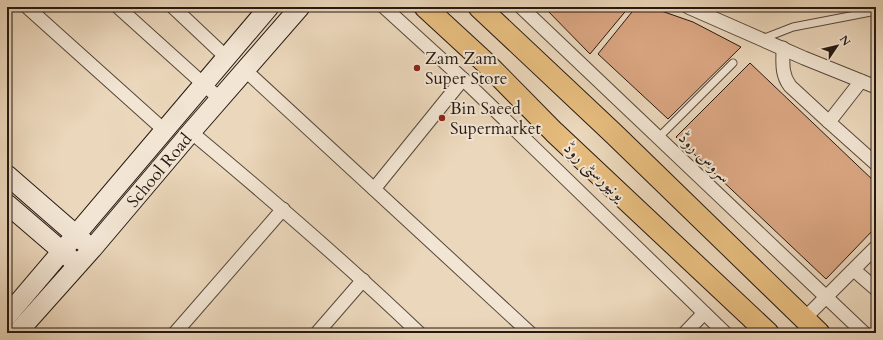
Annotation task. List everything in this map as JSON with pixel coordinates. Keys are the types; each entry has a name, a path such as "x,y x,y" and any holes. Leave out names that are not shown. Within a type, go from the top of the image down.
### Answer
{"main road":[{"name":"یونیورسٹی روڈ","path":"425,7 489,66 554,132 768,333"},
{"path":"479,7 614,134 820,333"}],"street":[{"path":"27,7 164,130"},
{"path":"118,7 220,99"},
{"path":"172,7 226,57"},
{"path":"7,316 269,7"},
{"name":"School Road","path":"17,333 92,249 300,7"},
{"path":"384,7 463,79 725,333"},
{"name":"سروس روڈ","path":"521,7 864,333"},
{"path":"688,7 861,81 876,86"},
{"path":"783,48 782,71 790,86 876,164"},
{"path":"246,70 530,333"},
{"path":"374,189 463,79"},
{"path":"829,122 861,81"},
{"path":"191,132 284,209 419,333"},
{"path":"7,175 92,249"},
{"path":"7,204 78,264"},
{"path":"175,333 284,209"},
{"path":"804,319 876,247"},
{"path":"854,270 876,289"},
{"path":"316,333 363,280"},
{"path":"685,333 704,313"}],"lane":[{"path":"762,39 793,27 876,11"},
{"path":"659,137 733,63"}],"building":[{"path":"544,7 629,7 590,54"},
{"path":"636,7 650,7 693,22 741,47 668,119 598,54"},
{"path":"750,63 876,183 876,227 826,279 676,137"}],"place":[{"name":"Zam Zam Super Store","path":"417,68"},
{"name":"Bin Saeed Supermarket","path":"442,118"}]}
